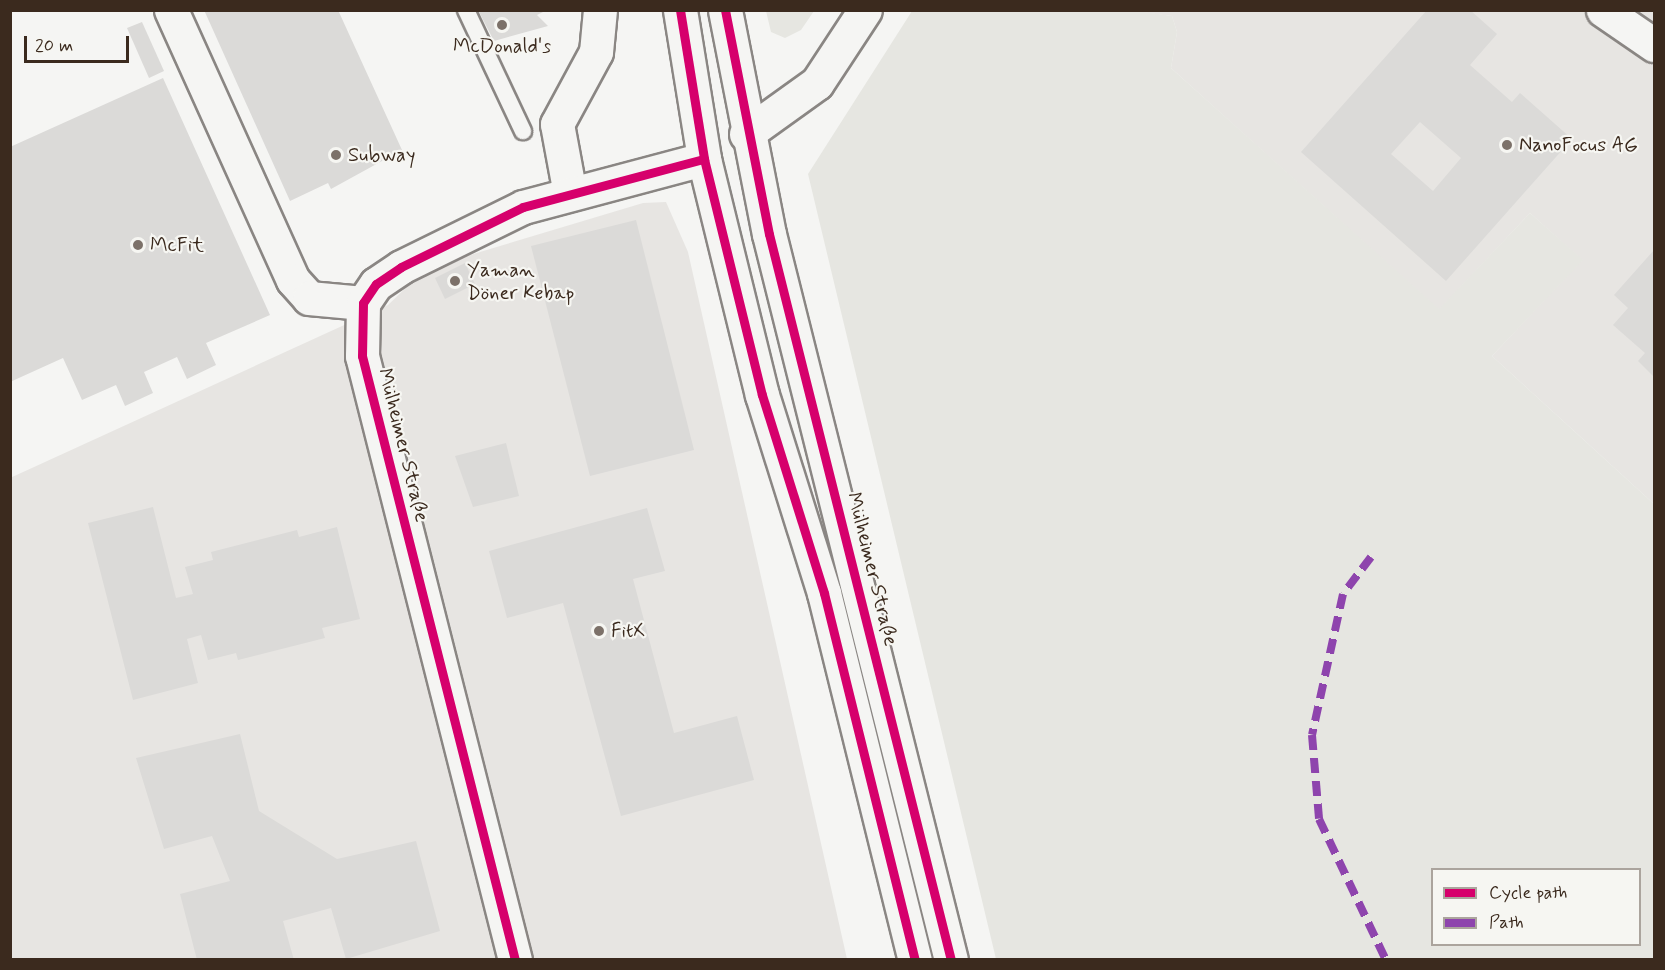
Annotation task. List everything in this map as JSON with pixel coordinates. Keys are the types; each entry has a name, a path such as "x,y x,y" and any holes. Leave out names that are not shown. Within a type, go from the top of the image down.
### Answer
{"main road":[{"path":"171,10 293,280 309,298 363,303 376,284 401,267 514,211 704,159 746,134 817,83 865,10"},
{"path":"680,10 704,159 762,395 824,593 915,960"},
{"name":"Mülheimer Straße","path":"725,10 746,134 951,960"},
{"path":"1603,10 1654,45"},
{"path":"570,194 558,124 596,52 595,17"},
{"name":"Mülheimer Straße","path":"363,303 362,356 515,960"}],"lane":[{"path":"466,10 523,131"}],"shaded area":[{"path":"766,10 814,11 801,30 785,38 771,32"},
{"path":"1130,10 1172,16 1177,32 1171,68 1439,309 1530,213 1583,260 1492,356 1654,504 1654,959 996,959 808,174 912,11"},
{"path":"1130,11 1654,11 1654,504 1492,356 1582,260 1530,213 1439,310 1171,68 1177,32 1172,16"},
{"path":"666,202 688,252 847,959 11,959 10,478 388,305 412,282 470,255 643,203"}],"building":[{"path":"204,10 338,10 402,150 331,189 328,183 290,201"},
{"path":"478,10 547,10 537,15 548,26 494,41"},
{"name":"NanoFocus AG","path":"1427,10 1470,10 1497,34 1470,65 1512,102 1520,93 1572,139 1446,281 1301,152","holes":["1420,122 1461,158 1433,191 1391,154"]},
{"path":"142,22 164,71 149,78 127,28"},
{"path":"163,78 270,315 206,343 216,365 187,379 177,357 144,372 153,393 125,406 116,385 82,400 63,358 10,382 10,147"},
{"path":"636,220 694,450 590,476 531,246"},
{"path":"1654,250 1654,377 1638,361 1645,353 1613,325 1628,308 1614,295"},
{"name":"Yaman Döner Kebap","path":"465,263 475,284 445,299 435,278"},
{"path":"506,443 519,496 473,507 455,456"},
{"path":"153,507 176,598 193,594 185,567 213,560 211,552 297,530 299,537 337,527 360,619 322,628 325,638 238,660 236,653 208,660 201,635 187,639 198,683 133,700 88,523"},
{"path":"647,508 665,571 633,579 674,733 737,716 754,780 621,816 563,603 507,618 489,551"},
{"path":"240,734 259,811 337,859 416,841 440,931 346,959 331,908 283,921 294,960 197,960 180,894 230,881 212,836 164,849 136,758"}],"marked path":[{"path":"1371,557 1343,594 1312,735 1319,819 1386,960"}],"cycle path":[{"path":"680,10 704,159 762,395 824,593 915,960"},
{"path":"725,10 769,234 951,960"},
{"path":"515,960 362,356 363,303 376,284 401,267 523,207 704,159"}],"place":[{"name":"McDonald's","path":"502,25"},
{"name":"NanoFocus AG","path":"1507,145"},
{"name":"Subway","path":"336,155"},
{"name":"McFit","path":"138,245"},
{"name":"Yaman Döner Kebap","path":"455,281"},
{"name":"FitX","path":"599,631"}]}
